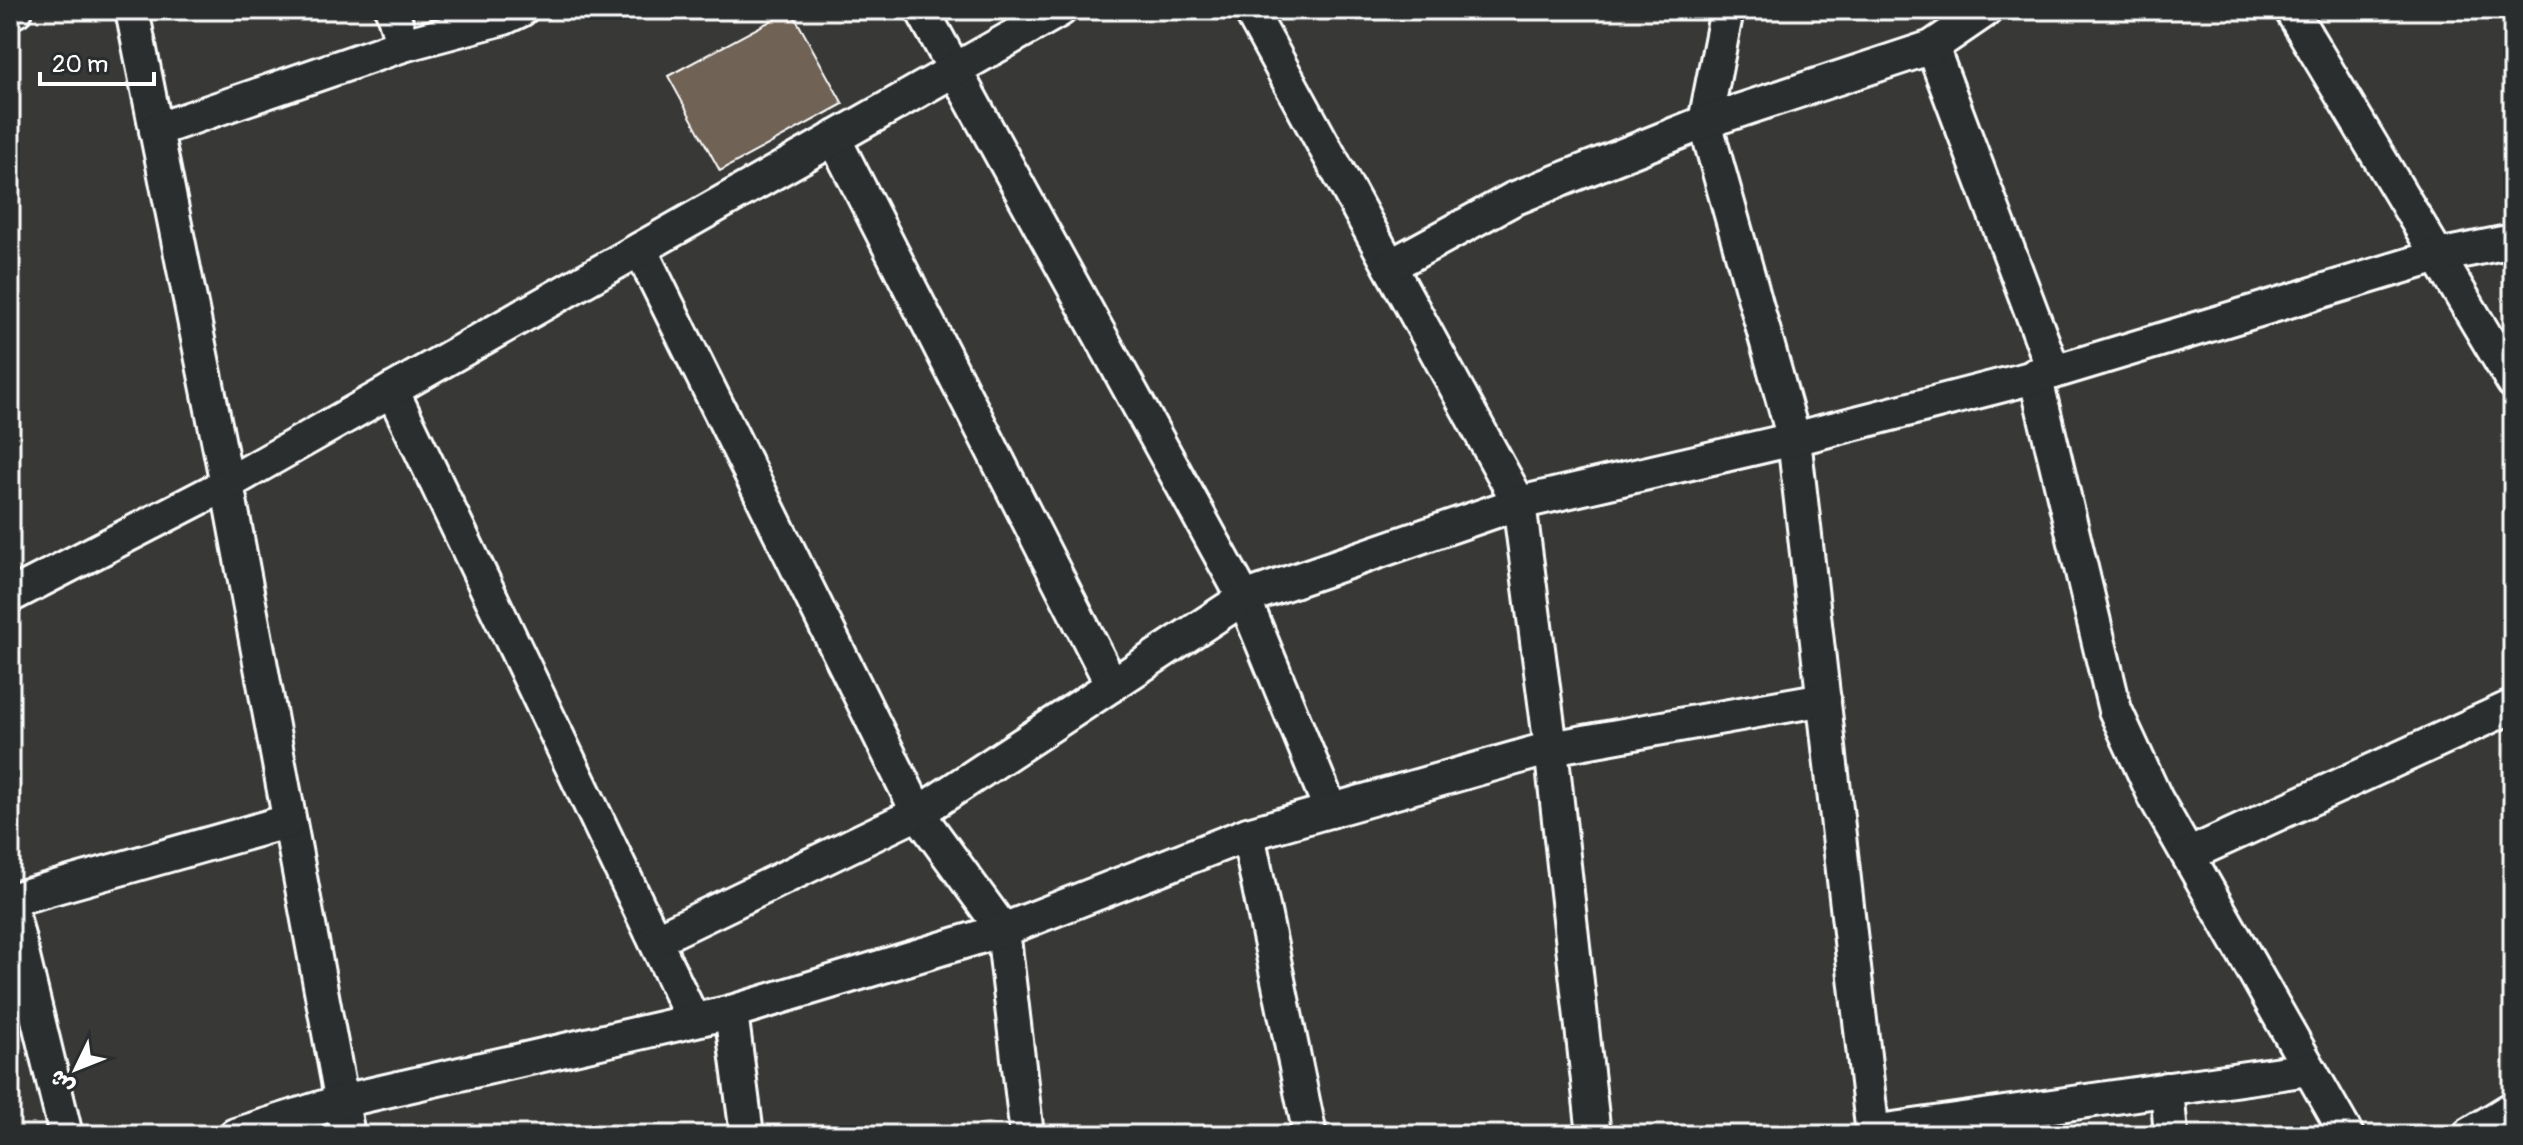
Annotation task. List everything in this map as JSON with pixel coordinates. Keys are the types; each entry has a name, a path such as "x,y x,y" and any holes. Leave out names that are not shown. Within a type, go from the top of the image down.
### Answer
{"street":[{"path":"10,13 16,10"},
{"path":"132,10 227,484 348,1135"},
{"path":"392,10 403,45"},
{"path":"156,130 403,45 504,18 521,10"},
{"path":"922,10 1244,598 1331,811"},
{"path":"10,596 227,484 1060,10"},
{"path":"1250,10 1519,503 1551,748 1594,1135"},
{"path":"1727,10 1705,122 1794,439 1873,1133 2309,1069"},
{"path":"1390,266 1513,199 1705,122 1932,47 1986,10"},
{"path":"2291,10 2513,382"},
{"path":"1932,47 2044,373 2115,710 2156,799 2347,1135"},
{"path":"834,138 1112,685"},
{"path":"655,940 918,813 1244,598 1519,503 1794,439 2044,373 2438,256 2513,241"},
{"path":"640,249 918,813 1003,930 1027,1135"},
{"path":"392,390 693,1020"},
{"path":"235,1135 342,1101 731,1012 1003,930 1248,834 1551,748 1824,699"},
{"path":"2188,855 2513,706"},
{"path":"66,1135 10,902 289,821"},
{"path":"1248,834 1310,1135"},
{"path":"731,1012 747,1135"},
{"path":"2167,1089 2171,1135"},
{"path":"2469,1135 2513,1108"}],"building":[{"path":"791,10 843,104 720,171 668,76"}]}
